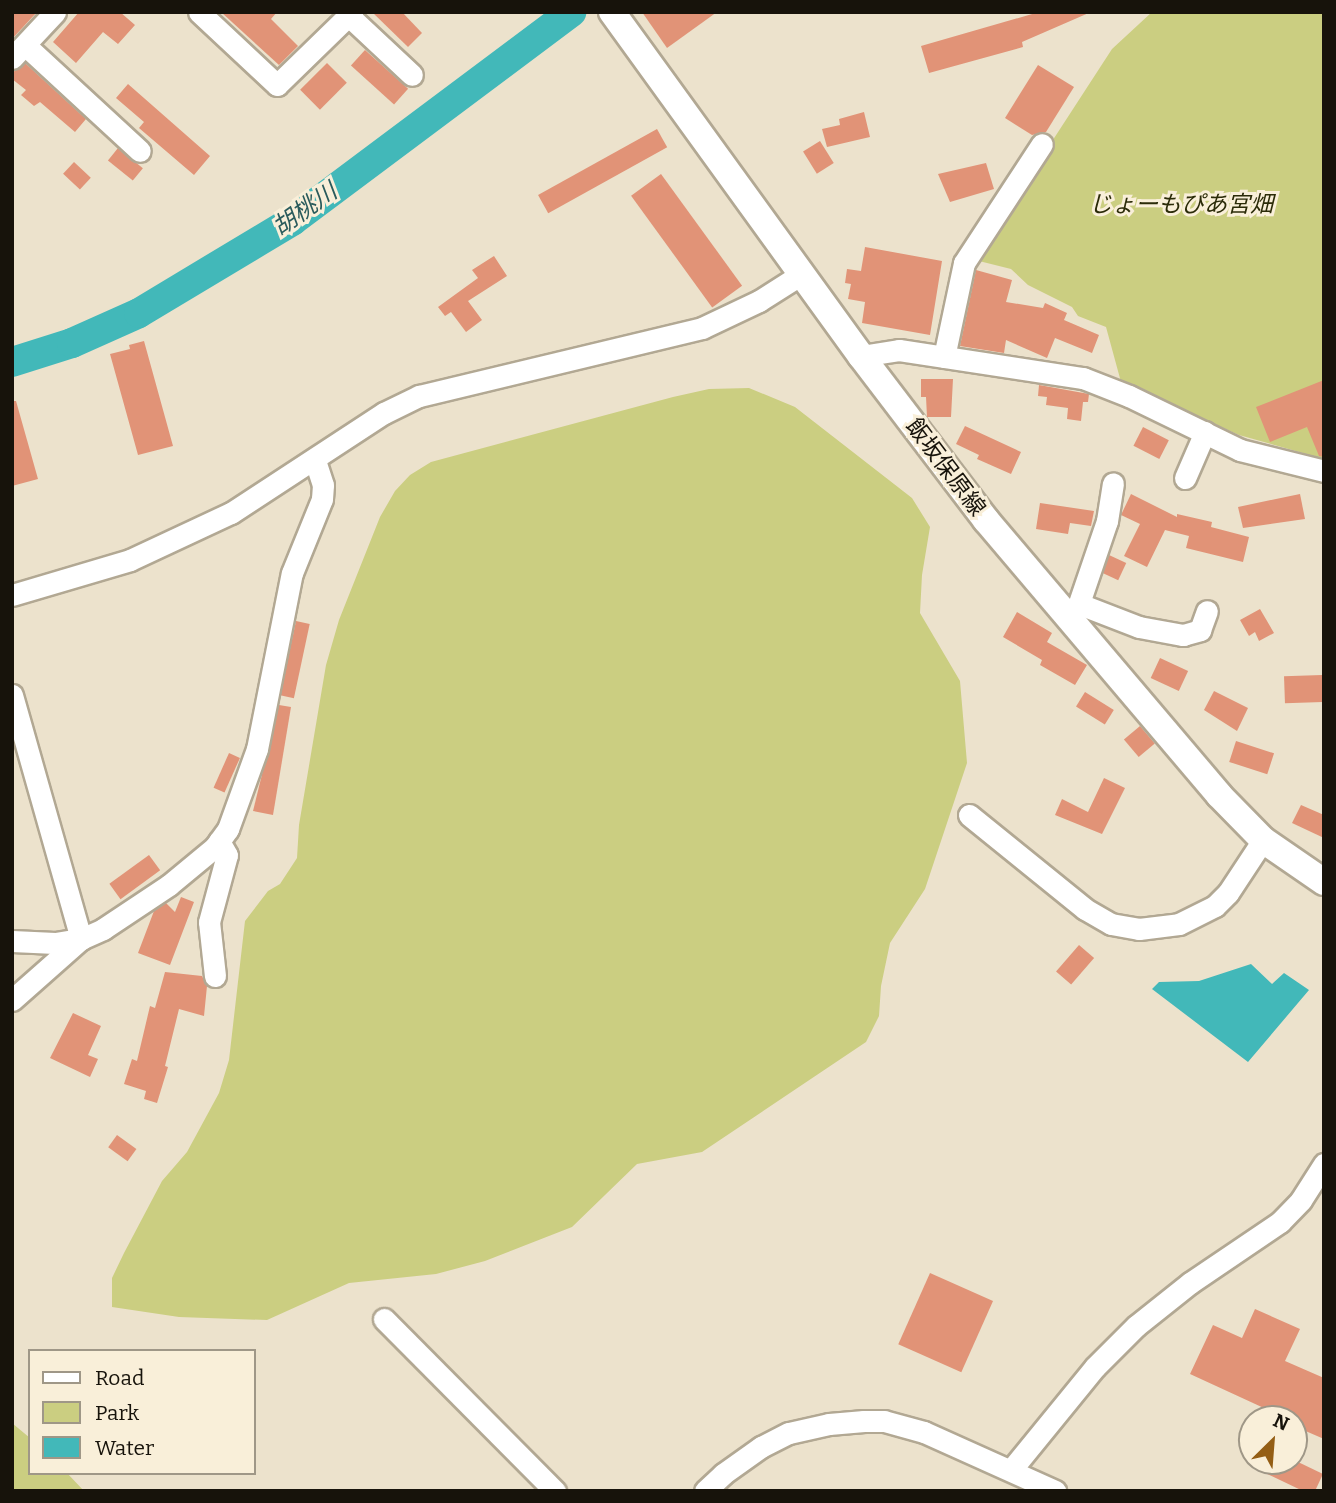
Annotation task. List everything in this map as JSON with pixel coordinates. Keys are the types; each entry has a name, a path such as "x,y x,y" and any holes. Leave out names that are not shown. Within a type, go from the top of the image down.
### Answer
{"main road":[{"name":"飯坂保原線","path":"612,12 861,356 986,520 1070,609 1219,795 1264,840 1324,882"}],"street":[{"path":"55,12 18,51 140,151"},
{"path":"199,12 277,85 351,14 412,75"},
{"path":"944,357 964,263 1042,144"},
{"path":"12,595 130,560 183,537 251,502 384,414 419,396 702,328 759,301 803,273"},
{"path":"861,356 899,350 1083,378 1129,396 1240,450 1324,471"},
{"path":"1185,478 1205,432"},
{"path":"12,1000 81,939 133,911 219,841 234,818 257,750 292,573 322,499 323,485 314,461"},
{"path":"1113,483 1104,531 1070,609 1095,608 1152,631 1184,635 1200,630 1207,611"},
{"path":"12,695 81,939"},
{"path":"969,816 1085,909 1111,924 1139,929 1179,924 1215,906 1264,840"},
{"path":"215,976 209,922 228,855 219,841"},
{"path":"12,941 55,943 81,939"},
{"path":"1011,1470 1095,1367 1129,1333 1190,1283 1280,1222 1301,1200 1324,1164"},
{"path":"384,1318 555,1491"},
{"path":"705,1491 723,1474 761,1447 789,1433 829,1424 864,1421 884,1421 924,1432 1055,1491"}],"green space":[{"name":"じょーもぴあ宮畑","path":"1152,12 1324,12 1324,459 1239,435 1121,382 1106,327 1078,316 1072,307 1028,285 1011,269 975,260 1112,49"},
{"path":"749,388 795,407 912,498 930,527 922,575 920,613 960,681 967,763 925,889 890,943 881,986 879,1016 866,1042 702,1152 637,1164 572,1227 485,1261 436,1274 349,1283 267,1320 179,1317 112,1307 112,1278 124,1253 162,1181 187,1152 219,1093 229,1060 245,921 268,891 280,884 297,858 299,825 326,665 339,620 380,517 395,491 410,475 431,462 673,397 709,389"},
{"path":"12,1423 28,1436 28,1475 69,1475 84,1491 12,1491"}],"water":[{"path":"1251,964 1272,984 1284,973 1309,990 1248,1062 1152,989 1159,982 1199,981"}],"building":[{"path":"12,12 37,12 12,39"},
{"path":"79,12 120,12 135,25 118,44 103,32 76,63 53,42"},
{"path":"221,12 277,12 271,19 298,46 279,65"},
{"path":"372,12 402,12 422,33 408,47"},
{"path":"642,12 717,12 667,48"},
{"path":"1039,12 1091,12 1022,42 1023,47 929,73 921,46"},
{"path":"365,50 408,89 394,104 351,66"},
{"path":"25,63 86,119 75,132 40,102 34,106 21,95 26,90 12,79 12,73"},
{"path":"327,63 347,83 320,110 300,90"},
{"path":"1038,65 1074,87 1046,132 1032,135 1005,118"},
{"path":"128,84 210,156 194,175 139,128 144,122 116,98"},
{"path":"864,112 870,137 827,147 822,129 840,125 839,119"},
{"path":"657,129 667,147 548,213 538,195"},
{"path":"820,141 834,163 817,174 803,152"},
{"path":"118,148 143,168 133,181 108,160"},
{"path":"74,162 91,178 80,189 63,174"},
{"path":"986,163 994,189 950,202 938,174"},
{"path":"661,174 742,286 712,307 631,196"},
{"path":"865,247 942,261 930,335 862,323 865,302 848,299 851,284 845,283 847,269 861,271"},
{"path":"494,256 507,276 468,301 482,320 466,332 451,312 445,316 438,307 478,278 472,270"},
{"path":"976,270 1012,280 1006,302 1043,308 1045,303 1067,313 1064,320 1099,335 1092,353 1055,338 1047,358 1006,340 1004,353 960,346"},
{"path":"144,341 173,446 138,455 110,354 130,349 129,345"},
{"path":"921,379 953,379 951,417 927,417 926,397 921,397"},
{"path":"1324,380 1324,457 1319,456 1307,427 1270,442 1256,407"},
{"path":"1039,385 1089,394 1088,402 1083,402 1081,421 1067,419 1068,408 1046,405 1047,397 1038,396"},
{"path":"12,401 16,401 38,479 12,486"},
{"path":"965,426 1021,452 1011,474 977,459 979,455 956,444"},
{"path":"1143,427 1169,440 1159,459 1133,446"},
{"path":"1131,494 1177,517 1177,514 1212,522 1211,527 1249,537 1243,562 1186,548 1189,536 1165,530 1147,567 1124,556 1140,524 1121,515"},
{"path":"1300,494 1305,519 1243,528 1238,507"},
{"path":"1040,503 1094,511 1091,526 1070,523 1068,534 1036,529"},
{"path":"1109,555 1126,563 1118,580 1101,572"},
{"path":"1260,609 1274,633 1259,641 1255,632 1249,636 1240,620"},
{"path":"1017,612 1052,633 1047,642 1087,665 1075,685 1040,665 1042,660 1003,637"},
{"path":"296,621 310,624 294,698 280,695"},
{"path":"1160,658 1188,671 1179,691 1151,678"},
{"path":"1322,675 1323,702 1285,703 1284,676"},
{"path":"1214,691 1248,708 1237,731 1204,710"},
{"path":"1085,692 1114,710 1105,724 1076,706"},
{"path":"279,705 291,707 273,815 253,811"},
{"path":"1140,726 1155,744 1139,757 1124,739"},
{"path":"1236,741 1274,753 1267,774 1229,762"},
{"path":"229,753 240,758 225,793 214,788"},
{"path":"1104,778 1125,788 1102,834 1055,815 1062,799 1088,812"},
{"path":"1301,805 1324,815 1324,838 1292,823"},
{"path":"149,855 160,870 121,899 109,884"},
{"path":"181,897 194,902 170,965 138,953 154,911 166,903 175,912"},
{"path":"1079,945 1094,958 1071,985 1056,971"},
{"path":"165,972 202,976 207,986 204,1016 179,1009 165,1066 168,1067 157,1103 144,1099 146,1091 124,1084 132,1059 137,1061 150,1006 155,1008"},
{"path":"73,1013 101,1026 88,1055 98,1059 90,1077 50,1058"},
{"path":"117,1135 136,1149 128,1161 108,1147"},
{"path":"930,1273 993,1301 961,1372 898,1344"},
{"path":"1255,1309 1300,1329 1285,1361 1324,1378 1324,1439 1308,1432 1308,1405 1258,1405 1190,1374 1213,1325 1242,1338"},
{"path":"1308,1467 1323,1474 1315,1491 1303,1491 1269,1475 1308,1475"}],"waterway":[{"name":"胡桃川","path":"12,362 72,343 139,313 292,221 571,12"}]}
